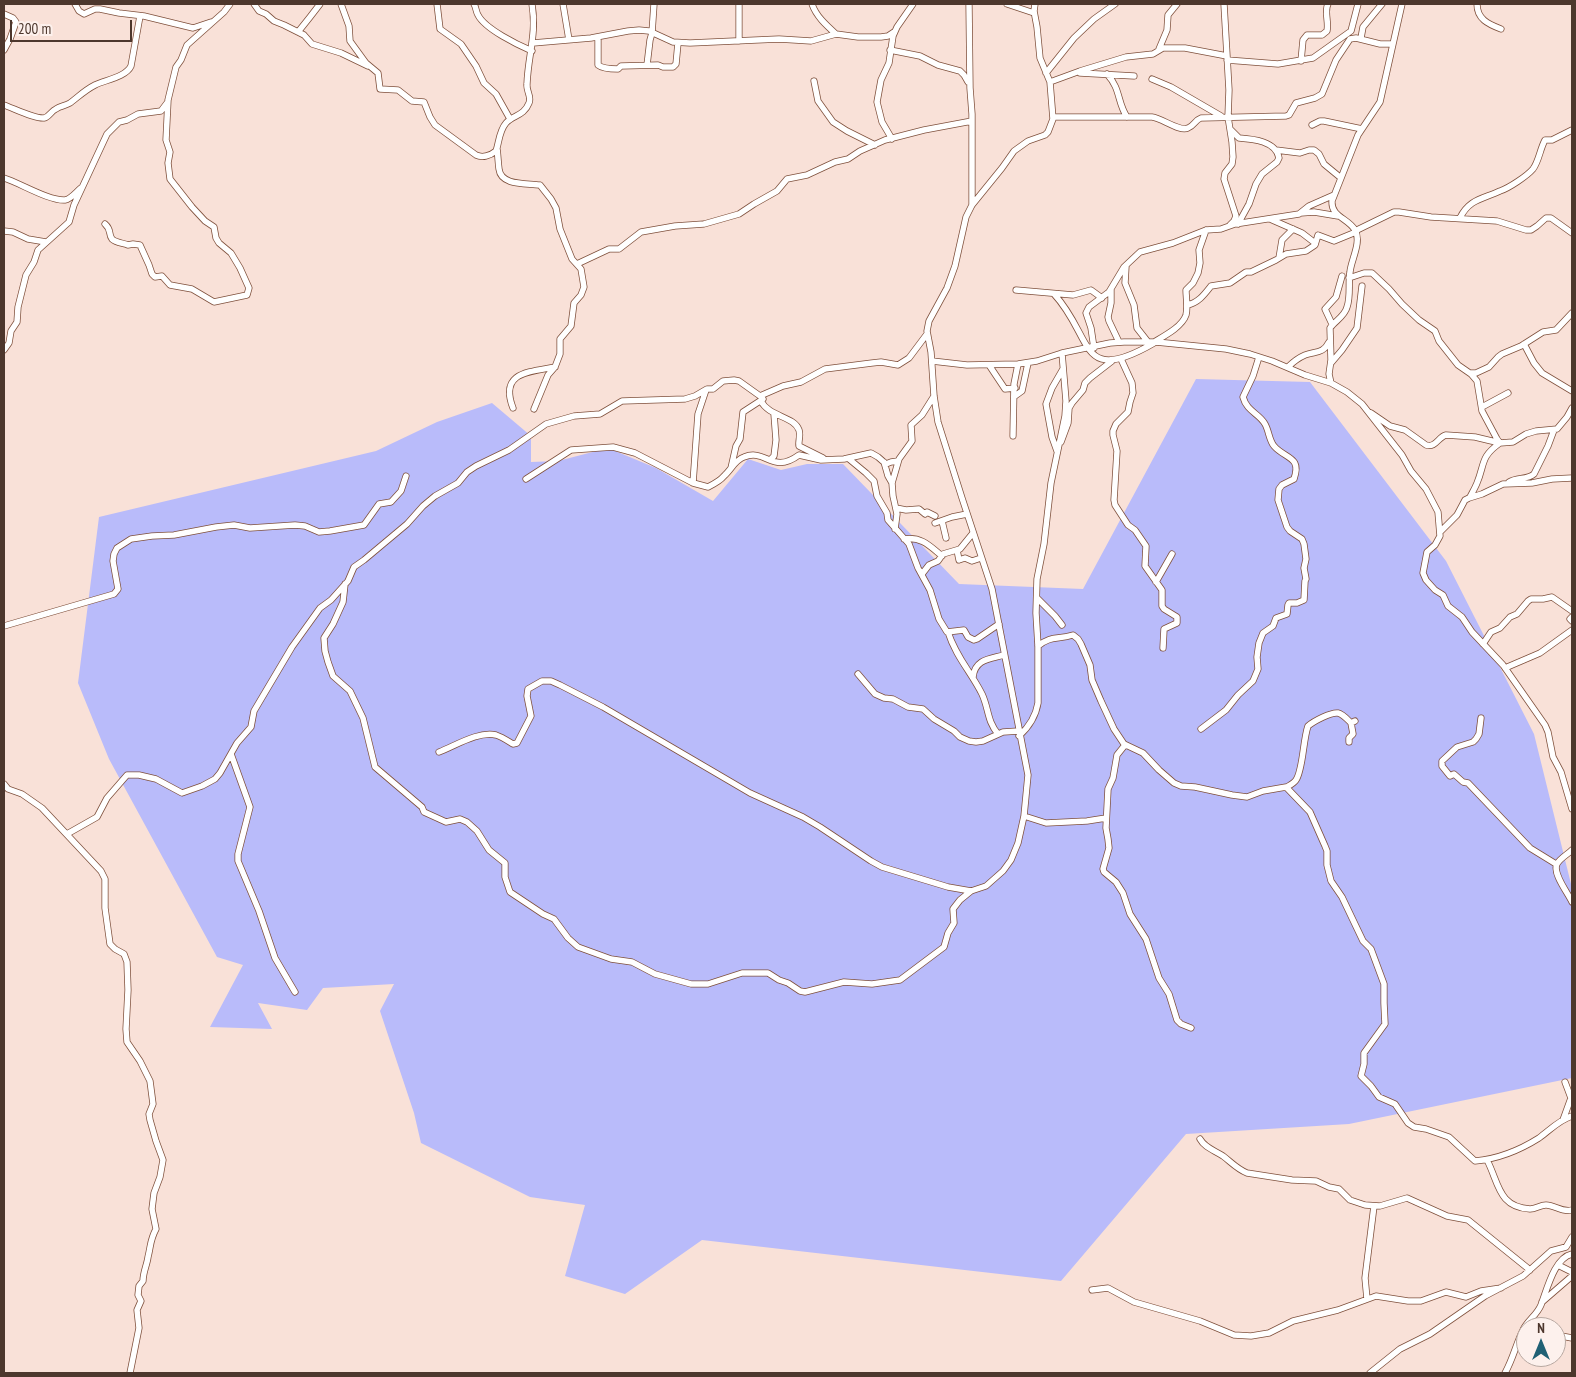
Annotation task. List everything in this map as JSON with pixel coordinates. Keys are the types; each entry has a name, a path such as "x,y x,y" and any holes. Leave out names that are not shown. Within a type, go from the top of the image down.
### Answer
{"street":[{"path":"75,4 79,11 84,14 97,9 140,16 190,28 213,22"},
{"path":"105,224 110,229 114,240 128,246 132,244 140,245 152,274 155,277 162,276 170,285 192,289 214,302 247,295 249,287 232,253 219,243 214,227 192,208 170,180 168,163 170,153 166,140 168,102 176,67 186,47 230,4"},
{"path":"254,4 258,10 274,21 298,32 312,44 341,53 371,67"},
{"path":"298,32 320,4"},
{"path":"341,4 349,26 350,41 378,75 380,89 398,90 412,101 424,102 435,125 476,155 481,157 490,155 497,149"},
{"path":"437,4 440,29 461,44 476,66 484,83 496,94 510,120"},
{"path":"474,4 478,16 488,26 510,41 532,51"},
{"path":"532,4 535,23 527,86 530,103 522,113 503,127 497,149 499,169 504,179 509,181 540,185 551,199 556,208 558,222 572,259 581,270 584,282 584,291 574,302 571,326 560,339 560,354 555,367 548,375 534,409"},
{"path":"564,4 569,40"},
{"path":"647,65 654,4"},
{"path":"739,4 739,40"},
{"path":"812,4 816,13 836,34"},
{"path":"892,139 882,122 877,103 881,80 889,63 894,32 913,4"},
{"path":"969,4 972,205"},
{"path":"1007,4 1034,12"},
{"path":"345,584 343,602 324,638 325,652 333,676 350,691 363,718 374,768 422,807 424,812 446,822 460,819 472,825 489,850 505,863 505,877 510,892 554,919 568,938 581,948 616,961 632,962 655,974 692,984 708,984 740,973 772,974 777,979 788,983 802,992 809,992 844,982 876,984 900,980 942,949 954,923 953,909 971,891 986,886 993,881 1011,860 1018,843 1024,816 1028,775 992,588 938,422 927,328 947,288 955,266 966,217 972,205 1020,145 1048,132 1054,117 1051,106 1050,82 1040,58 1034,12 1035,4"},
{"path":"1046,74 1074,38 1094,19 1115,4"},
{"path":"1159,49 1167,30 1168,15 1177,4"},
{"path":"1231,4 1224,7 1229,98 1225,117 1230,128 1239,138 1252,139 1270,145 1276,150 1279,158 1262,174 1245,213 1238,224"},
{"path":"1302,61 1302,40 1307,35 1322,35 1327,31 1328,14 1326,8 1328,4"},
{"path":"1050,82 1075,72 1126,57 1153,54 1159,49 1168,47 1185,48 1227,58 1278,64 1302,61 1313,58 1351,31 1358,4"},
{"path":"1361,38 1363,27 1382,4"},
{"path":"1331,384 1329,374 1331,363 1330,328 1347,309 1350,288 1349,278 1357,239 1356,231 1336,214 1332,206 1334,195 1354,145 1380,102 1402,4"},
{"path":"1477,4 1478,12 1483,19 1490,25 1501,29"},
{"path":"4,14 13,18 16,22 4,50"},
{"path":"4,105 21,112 46,118 56,109 69,104 88,89 127,72 131,66 140,16"},
{"path":"533,43 598,37 628,30 644,30 678,43 784,39 812,41 836,34 858,37 886,37 894,32"},
{"path":"598,37 599,66 618,69 621,66 674,66 678,43"},
{"path":"1054,117 1156,117 1179,128 1186,129 1199,118 1289,115 1296,102 1315,98 1322,94 1336,60 1352,38 1361,38 1380,44 1392,44"},
{"path":"890,50 920,56 938,65 960,71 966,77 970,88"},
{"path":"1075,72 1134,76"},
{"path":"1107,74 1115,84 1122,108 1127,117"},
{"path":"1152,79 1171,87 1225,117"},
{"path":"814,81 818,101 834,122 875,145"},
{"path":"4,350 9,343 11,332 16,322 24,278 34,262 38,250 69,222 82,187 107,134 117,124 135,115 161,111 168,102"},
{"path":"577,264 609,249 619,249 641,232 675,226 704,224 739,214 777,191 787,179 807,175 836,162 848,159 860,151 875,145 892,139 972,120"},
{"path":"1312,125 1324,121 1362,129"},
{"path":"1229,226 1234,222 1236,216 1224,179 1225,173 1233,160 1230,128"},
{"path":"1460,218 1474,201 1502,190 1532,170 1545,140 1552,140 1572,130"},
{"path":"1276,150 1300,153 1314,150 1320,154 1324,164 1341,178"},
{"path":"4,178 38,193 62,200 67,200 82,187"},
{"path":"1301,213 1310,206 1334,195"},
{"path":"1091,348 1091,328 1086,313 1089,307 1102,298 1126,264 1140,252 1173,243 1206,230 1221,229 1238,224 1301,213 1314,212 1340,216"},
{"path":"1187,305 1195,303 1206,294 1210,287 1227,285 1246,272 1251,272 1286,254 1306,251 1316,243 1316,238 1319,235 1334,242 1394,212 1431,218 1498,221 1526,230 1531,230 1546,218 1551,218 1572,233"},
{"path":"1270,219 1302,233 1316,243"},
{"path":"1279,258 1282,240 1293,229"},
{"path":"1054,294 1063,303 1097,357 1112,361 1141,351 1185,317 1187,305 1186,290 1193,283 1198,273 1200,263 1199,250 1206,230"},
{"path":"4,231 13,232 28,239 46,242"},
{"path":"1126,264 1125,283 1134,305 1137,328 1152,342"},
{"path":"1349,278 1367,272 1375,276 1402,304 1434,330 1458,365 1470,373 1477,381 1484,415 1500,443"},
{"path":"1332,324 1325,307 1336,297 1342,276"},
{"path":"1331,363 1357,328 1362,286"},
{"path":"1110,289 1111,303 1108,317 1119,342"},
{"path":"1016,290 1078,295 1091,290 1102,298"},
{"path":"1470,373 1476,373 1489,367 1498,357 1543,332 1556,330 1572,313"},
{"path":"67,834 97,817 107,798 126,775 139,775 156,779 178,792 184,793 215,779 237,743 251,727 254,711 292,647 320,608 331,600 345,584 356,565 407,524 435,496 458,483 467,472 509,450 546,424 574,416 600,414 622,401 681,400 713,389 724,381 739,381 760,396 783,386 801,382 825,369 872,362 898,365 909,358 927,334"},
{"path":"1288,367 1304,356 1323,350 1330,340"},
{"path":"932,361 945,364 1018,364 1119,342 1152,342 1226,349 1259,357 1331,384 1347,392 1362,404 1426,489 1439,514 1441,531 1439,539 1427,552 1424,575 1426,580 1435,590 1443,595 1448,606 1463,618 1472,632 1505,668 1544,725 1548,732 1553,757 1561,772 1572,809"},
{"path":"1524,344 1534,363 1542,373 1572,391"},
{"path":"1019,734 1030,723 1037,710 1037,576 1043,552 1051,483 1065,416 1066,401 1062,354"},
{"path":"1201,728 1226,710 1238,694 1253,682 1258,669 1257,657 1263,633 1273,626 1276,618 1287,614 1288,604 1291,602 1297,603 1305,597 1306,579 1304,568 1306,557 1304,544 1302,539 1287,527 1278,500 1278,489 1282,485 1294,480 1296,472 1295,462 1273,445 1266,425 1247,407 1243,397 1259,357"},
{"path":"1121,359 1132,383 1133,393 1128,412 1116,424 1113,431 1117,450 1114,500 1128,524 1135,530 1146,546 1145,566 1162,590 1162,606 1177,618 1176,623 1164,629 1163,648"},
{"path":"1057,455 1068,423 1072,402 1083,390 1085,383 1112,361"},
{"path":"1015,396 1022,391 1028,363"},
{"path":"1013,436 1018,364"},
{"path":"989,365 1005,389 1015,388"},
{"path":"513,408 509,393 515,378 522,374 555,367"},
{"path":"1057,455 1046,404 1052,388 1063,369"},
{"path":"693,483 698,414 706,390"},
{"path":"1482,407 1508,392"},
{"path":"730,469 736,446 740,439 743,412 761,401 768,393"},
{"path":"895,529 897,519 892,483 898,467 898,461 912,442 911,425 922,415 934,396"},
{"path":"761,401 766,409 796,425 800,433 799,446 827,460"},
{"path":"1367,411 1390,426 1408,431 1428,446 1434,445 1442,436 1446,435 1475,437 1500,443 1513,442 1526,434 1536,431 1557,429 1572,408"},
{"path":"770,460 774,456 776,440 774,414"},
{"path":"1441,531 1457,516 1465,500 1514,479 1527,478 1534,474 1554,430"},
{"path":"1470,498 1478,482 1485,458 1500,443"},
{"path":"526,479 572,450 613,447 635,453 693,483 709,487 721,479 744,457 757,456 776,463 783,463 800,455 827,460 849,459 871,453 887,464 898,461"},
{"path":"849,459 874,481 878,498 887,512 888,520 904,539 908,541 918,568 930,590 939,619 948,632 959,658 973,677 983,697 990,723 998,734"},
{"path":"884,462 892,483"},
{"path":"4,626 114,594 118,589 113,561 114,554 117,548 131,540 234,525 250,528 295,525 305,526 319,532 330,532 360,526 366,523 379,504 390,502 401,491 406,476"},
{"path":"1506,483 1532,483 1552,478 1572,478"},
{"path":"896,508 906,510 919,509 922,513 925,514 927,512 935,516"},
{"path":"935,523 967,514"},
{"path":"942,522 946,538"},
{"path":"922,574 929,565 938,561 943,554 961,548 973,533"},
{"path":"904,539 914,538 921,540 942,556"},
{"path":"957,550 959,560 966,558 972,562 982,558"},
{"path":"1156,582 1172,554"},
{"path":"1483,644 1491,632 1500,628 1508,618 1517,614 1531,599 1552,597 1571,609"},
{"path":"1037,598 1062,625"},
{"path":"1572,617 1570,619 1572,621"},
{"path":"948,632 964,630 968,637 974,640 999,624"},
{"path":"1505,668 1540,653 1572,630"},
{"path":"1038,646 1053,637 1062,639 1073,635 1078,639 1090,665 1092,680 1099,696 1114,729 1125,745 1143,753 1159,770 1181,786 1195,786 1247,797 1263,791 1287,787 1297,779 1308,726 1326,716 1337,713 1353,722 1353,734 1349,738 1349,742"},
{"path":"973,677 974,670 981,661 1004,655"},
{"path":"858,674 875,694 893,699 908,707 923,709 934,719 964,739 976,742 1003,732 1019,734"},
{"path":"439,752 461,742 482,736 498,736 514,744 516,743 531,716 527,696 528,689 542,681 551,681 594,702 750,793 803,817 871,861 948,887 971,891"},
{"path":"1481,718 1479,734 1476,739 1473,742 1457,746 1442,762 1442,766 1450,776 1454,774 1463,782 1468,783 1530,848 1556,864 1559,879 1572,902"},
{"path":"1125,745 1117,755 1113,778 1108,789 1106,831 1109,848 1103,865 1104,872 1113,878 1123,893 1130,914 1146,939 1159,978 1169,994 1177,1020 1191,1028"},
{"path":"231,754 250,807 238,860 259,911 272,952 295,992"},
{"path":"4,784 10,790 22,794 38,805 101,871 105,879 105,908 110,944 125,955 128,962 127,1042 140,1061 150,1081 153,1104 150,1120 163,1160 160,1177 154,1193 152,1209 156,1229 149,1243 148,1260 144,1267 143,1281 139,1286 138,1295 141,1301 137,1310 139,1328 130,1373"},
{"path":"1287,787 1313,816 1327,852 1327,865 1331,881 1342,897 1364,941 1371,949 1384,984 1386,1024 1364,1053 1361,1076 1379,1097 1395,1104 1403,1117 1413,1126 1449,1138 1474,1161 1495,1158 1532,1142 1563,1120 1572,1116"},
{"path":"1024,816 1046,823 1087,822 1106,818"},
{"path":"1556,864 1572,850"},
{"path":"1563,1120 1571,1098 1565,1082"},
{"path":"1200,1139 1206,1147 1222,1155 1240,1171 1292,1180 1316,1181 1339,1189 1345,1197 1355,1203 1380,1206 1406,1198 1447,1216 1465,1220 1530,1270"},
{"path":"1487,1160 1500,1192 1506,1200 1528,1208 1548,1205 1567,1212 1572,1210"},
{"path":"1367,1298 1365,1278 1374,1206"},
{"path":"1370,1373 1393,1353 1430,1334 1482,1298 1520,1279 1550,1251 1566,1247 1572,1237"},
{"path":"1532,1317 1542,1302 1558,1265 1566,1256 1572,1254"},
{"path":"1542,1302 1572,1274 1558,1265"},
{"path":"1092,1290 1108,1288 1134,1302 1200,1321 1234,1335 1260,1336 1293,1320 1338,1310 1376,1296 1421,1301 1446,1292 1466,1297 1481,1291 1501,1288"},
{"path":"1505,1373 1516,1350"}],"shaded area":[{"path":"1196,379 1310,382 1446,561 1534,734 1572,888 1572,1078 1349,1124 1186,1134 1061,1281 702,1240 625,1294 565,1276 585,1205 530,1197 421,1143 414,1113 380,1011 394,984 323,988 307,1010 258,1003 272,1029 210,1027 243,965 217,957 109,759 78,683 99,517 376,451 437,422 492,403 531,436 531,462 558,461 608,448 656,468 713,501 748,459 781,470 807,464 843,464 959,584 1083,589"}]}
